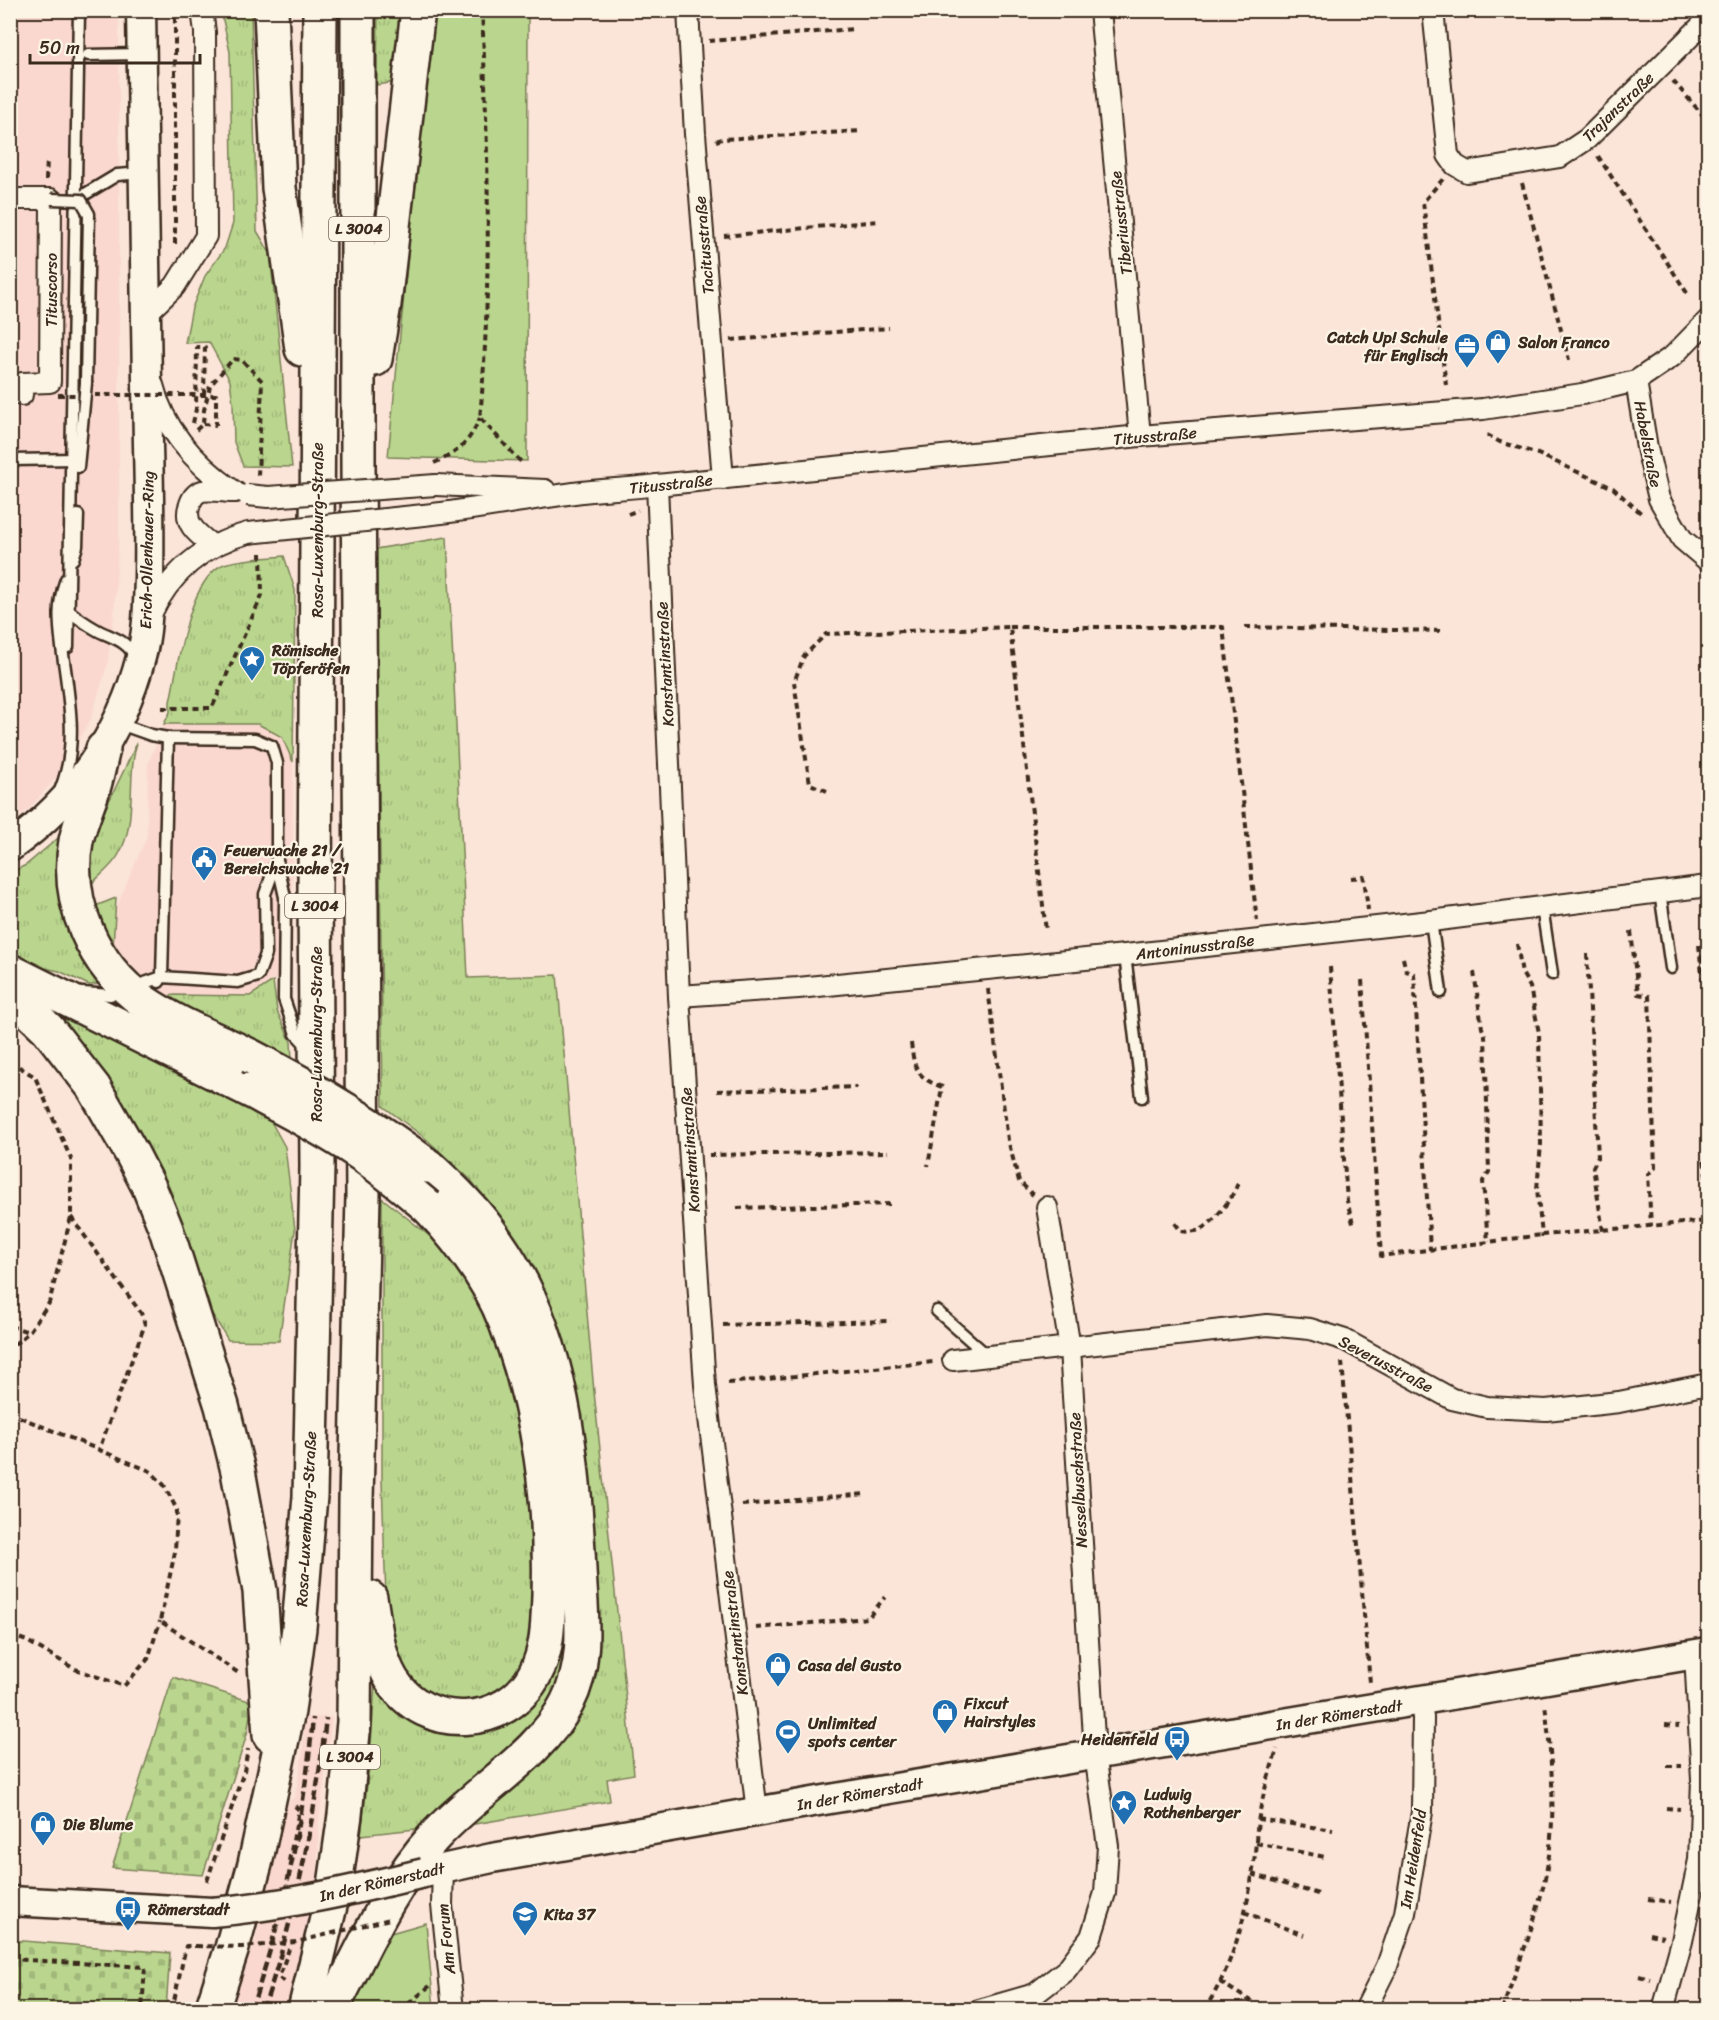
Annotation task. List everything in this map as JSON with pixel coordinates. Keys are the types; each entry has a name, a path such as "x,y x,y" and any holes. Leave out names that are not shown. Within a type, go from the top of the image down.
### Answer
{"highway":[{"path":"271,10 279,188 318,463"},
{"name":"Rosa-Luxemburg-Straße","path":"212,2010 232,1948 270,1798 288,1712 298,1638 310,1496 317,1058 315,894 320,10"},
{"name":"L 3004","path":"305,2010 335,1885 354,1722 363,1196 358,10"},
{"path":"360,447 384,304 418,10"},
{"path":"110,736 76,841 74,878 81,917 89,937 107,967 143,1005 249,1090 355,1150 389,1174 428,1207 459,1241 472,1260 506,1322 531,1403 545,1490 549,1540 548,1621 541,1661 530,1682 516,1699 490,1714 463,1718 448,1717 432,1713 417,1705 393,1682 377,1642 356,1501"},
{"path":"10,971 47,988 143,1005 250,1056 384,1133 428,1166 465,1201 498,1242 534,1308 549,1347 566,1429 576,1504 582,1649 574,1686 559,1718 535,1746 465,1806 418,1856 394,1893 331,2010"},
{"path":"10,993 48,1029 69,1054 116,1123 149,1187 166,1229 188,1297 222,1406 238,1471 260,1591 270,1724 270,1798"}],"street":[{"name":"Erich-Ollenhauer-Ring","path":"10,847 48,817 75,788 110,736 131,691 148,621 147,364 141,10"},
{"path":"146,314 175,286 206,236 205,32 202,10"},
{"name":"Tacitusstraße","path":"688,10 695,134 723,479"},
{"name":"Tiberiusstraße","path":"1100,10 1140,436"},
{"name":"Trajanstraße","path":"1433,10 1448,154 1455,165 1467,172 1560,157 1587,139 1708,19"},
{"path":"10,199 51,199"},
{"name":"Tituscorso","path":"22,395 22,383 50,382 51,199"},
{"name":"Titusstraße","path":"148,621 164,591 186,565 213,546 248,533 477,509 577,492 627,489 1140,436 1483,409 1582,394 1636,381 1673,356 1708,321"},
{"path":"147,364 164,415 178,438 207,471 241,494"},
{"name":"Habelstraße","path":"1636,381 1647,448 1659,499 1682,540 1708,561"},
{"name":"Titusstraße","path":"213,546 190,525 188,510 190,502 200,491 268,497 436,485 577,492"},
{"name":"Konstantinstraße","path":"657,485 680,996 705,1385 757,1812"},
{"name":"Antoninusstraße","path":"680,996 809,987 1125,955 1431,921 1708,886"},
{"name":"Nesselbuschstraße","path":"1047,1207 1070,1348 1095,1754"},
{"name":"Severusstraße","path":"953,1360 1267,1325 1310,1329 1345,1340 1452,1399 1487,1407 1556,1409 1619,1402 1708,1384"},
{"path":"1664,2010 1682,1941 1699,1860 1702,1780 1702,1653"},
{"name":"In der Römerstadt","path":"10,1901 212,1912 281,1904 357,1890 433,1871 757,1812 1702,1653"},
{"name":"Im Heidenfeld","path":"1365,2010 1387,1966 1405,1913 1422,1812 1423,1718 1420,1701"},
{"path":"979,2010 1035,1994 1066,1970 1091,1937 1105,1893 1107,1846 1095,1754"},
{"name":"Am Forum","path":"433,1871 442,1905 453,2010"}],"lane":[{"path":"68,647 79,10"},
{"path":"88,55 141,54"},
{"path":"48,817 67,773 71,752 71,726 59,599 77,546 78,459 71,369 71,221 75,207 82,196 92,189 117,175 143,173"},
{"path":"51,199 81,200 89,214 86,383 78,459"},
{"path":"10,460 78,459"},
{"path":"59,604 96,630 130,647 139,665"},
{"path":"110,736 151,735 168,738 255,739 272,746 277,763 277,861 285,897 284,999 296,1034 317,1058"},
{"path":"143,1005 168,738"},
{"path":"47,988 110,995 143,1005 258,976 266,954 265,894 277,861"},
{"path":"1660,892 1671,968"},
{"path":"1542,907 1552,974"},
{"path":"1431,921 1441,992"},
{"path":"1125,955 1142,1097"},
{"path":"937,1311 988,1356"}],"path":[{"path":"175,10 175,248"},
{"path":"434,463 454,454 470,438 480,418 488,307 489,223 488,134 482,10"},
{"path":"702,41 854,29"},
{"path":"1668,76 1708,121"},
{"path":"709,144 722,139 862,131"},
{"path":"1595,151 1689,296"},
{"path":"1520,176 1569,360"},
{"path":"1445,177 1423,202 1446,385"},
{"path":"715,237 878,221"},
{"path":"723,341 889,328"},
{"path":"196,409 197,347 205,347 204,395"},
{"path":"58,395 81,395"},
{"path":"92,395 216,395 216,425 203,424 190,435"},
{"path":"203,424 204,410"},
{"path":"480,418 523,464"},
{"path":"1486,435 1538,454 1613,488 1645,517"},
{"path":"1010,627 1046,931"},
{"path":"827,791 810,784 794,682 804,656 826,634 1010,627 1223,627 1257,926"},
{"path":"1245,627 1443,631"},
{"path":"1351,878 1364,877 1368,913"},
{"path":"1630,932 1638,994 1649,996 1655,1168 1648,1174 1651,1226"},
{"path":"1517,944 1522,973 1530,987 1539,1033 1541,1144 1537,1188 1542,1235"},
{"path":"1699,945 1705,1001 1708,1080"},
{"path":"1587,954 1598,1157 1593,1167 1603,1231"},
{"path":"1403,958 1406,971 1414,974 1430,1250"},
{"path":"1330,967 1347,1201 1354,1227"},
{"path":"1474,972 1485,1035 1489,1172 1483,1180 1488,1242"},
{"path":"1362,980 1381,1256 1542,1235 1708,1221"},
{"path":"987,982 1008,1140 1013,1161 1019,1181 1047,1207"},
{"path":"911,1043 914,1067 927,1082 942,1087 928,1166"},
{"path":"10,1061 35,1077 71,1159 71,1217 49,1303 29,1332 10,1348"},
{"path":"717,1091 857,1088"},
{"path":"1708,1151 1704,1160 1708,1190"},
{"path":"707,1155 888,1152"},
{"path":"1175,1222 1181,1231 1200,1230 1212,1221 1237,1189 1238,1182"},
{"path":"736,1208 893,1203"},
{"path":"71,1217 141,1313 145,1324 99,1450"},
{"path":"723,1326 891,1321"},
{"path":"10,1326 29,1332"},
{"path":"1345,1340 1341,1369 1371,1689"},
{"path":"728,1383 953,1360"},
{"path":"10,1413 150,1471 164,1485 177,1510 175,1552 160,1621 148,1659 124,1686 75,1669 27,1641 10,1635"},
{"path":"742,1505 867,1494"},
{"path":"756,1628 868,1618 885,1597"},
{"path":"160,1621 246,1678"},
{"path":"1502,2010 1532,1925 1549,1857 1553,1802 1552,1769 1544,1700"},
{"path":"1204,2010 1231,1960 1252,1874 1258,1819 1265,1784 1279,1743"},
{"path":"207,1881 244,1771 249,1748"},
{"path":"289,1861 299,1814"},
{"path":"1258,1819 1333,1830"},
{"path":"1256,1843 1325,1857"},
{"path":"1252,1874 1318,1894"},
{"path":"1244,1912 1304,1935"},
{"path":"172,2010 186,1946 242,1947 296,1942 390,1919"},
{"path":"281,1972 288,1951"},
{"path":"10,1959 145,1967 142,2010"},
{"path":"401,2010 449,1970"},
{"path":"1220,1982 1265,2010"}],"shaded area":[{"path":"11,11 119,11 119,533 114,615 107,666 91,718 67,764 30,808 11,823"},
{"path":"164,724 258,724 282,737 293,762 292,968 250,996 159,995 121,962 113,947 114,913 147,836 148,764"},
{"path":"305,1717 332,1718 319,1821 317,1883 305,1953 286,2009 230,2010 256,1938 286,1805 295,1796 302,1757"}],"green space":[{"path":"221,11 251,11 257,231 270,253 292,467 243,466 234,442 230,381 209,342 185,343 192,308 205,276 225,248 233,223 230,52"},
{"path":"378,11 401,11 397,82 377,85"},
{"path":"432,11 528,11 527,461 388,457"},
{"path":"447,537 468,978 557,975 594,1392 634,1774 607,1779 610,1801 457,1827 551,1742 598,1634 595,1543 571,1409 516,1242 471,1180 425,1138 383,1106 376,549"},
{"path":"284,556 295,590 293,762 282,737 258,724 164,724 170,712 181,648 192,608 209,576 225,564 241,560"},
{"path":"137,743 125,841 113,863 90,885 89,850 100,820"},
{"path":"63,834 58,882 63,917 79,954 101,984 89,985 59,971 35,966 11,956 10,873 26,865"},
{"path":"116,898 113,947 108,947 93,907"},
{"path":"273,981 277,1011 291,1042 292,1060 169,1002 171,995 250,996"},
{"path":"15,989 269,1118 285,1147 295,1230 279,1341 228,1340"},
{"path":"430,1184 467,1225 499,1268 516,1300 539,1360 558,1455 568,1588 568,1639 557,1681 550,1698 535,1721 466,1785 425,1828 361,1835 370,1760 375,1684 393,1707 414,1724 426,1730 454,1736 488,1731 515,1721 537,1703 553,1673 562,1640 564,1583 558,1501 552,1449 529,1347 512,1304 493,1269 470,1237 430,1193"},
{"path":"382,1198 446,1249 482,1300 523,1434 539,1581 529,1660 515,1688 450,1709 405,1680 387,1628 382,1480"},
{"path":"173,1677 252,1702 247,1734 203,1875 112,1868"},
{"path":"426,1923 434,2009 342,2010 377,1937"},
{"path":"11,1940 170,1953 166,2009 11,2009"}],"railway":[{"path":"251,2010 263,1974 291,1866 304,1792 313,1718"},
{"path":"263,2010 275,1974 303,1866 326,1718"}],"place":[{"name":"Salon Franco","path":"1498,365"},
{"name":"Catch Up! Schule für Englisch","path":"1467,369"},
{"name":"Römische Töpferöfen","path":"252,682"},
{"name":"Feuerwache 21 / Bereichswache 21","path":"204,882"},
{"name":"Casa del Gusto","path":"778,1688"},
{"name":"Fixcut Hairstyles","path":"945,1735"},
{"name":"Unlimited spots center","path":"788,1755"},
{"name":"Heidenfeld","path":"1177,1762"},
{"name":"Ludwig Rothenberger","path":"1124,1826"},
{"name":"Die Blume","path":"43,1847"},
{"name":"Römerstadt","path":"128,1932"},
{"name":"Kita 37","path":"525,1937"}]}
